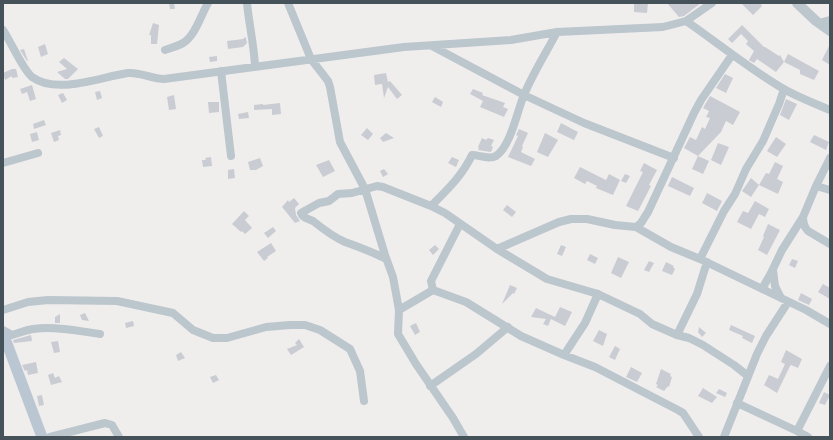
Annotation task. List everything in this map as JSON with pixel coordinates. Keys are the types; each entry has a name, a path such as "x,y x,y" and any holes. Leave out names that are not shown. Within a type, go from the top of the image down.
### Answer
{"main road":[{"path":"3,334 42,437"}],"street":[{"path":"165,50 182,44 194,33 208,3"},
{"path":"247,3 249,24 254,47 255,66"},
{"path":"288,3 311,59 328,81 342,149 365,189 386,259 393,277 399,310 398,334 464,437"},
{"path":"3,30 7,42 27,72 31,76 45,83 56,84 85,82 128,73 161,79 404,47 511,40 557,32 663,27 686,21 712,3"},
{"path":"797,3 830,31"},
{"path":"819,23 830,20"},
{"path":"686,21 732,55 784,89 830,110"},
{"path":"431,206 456,181 468,165 472,155 491,158 496,156 502,150 510,134 524,95 557,32"},
{"path":"431,45 524,95 602,131 674,158"},
{"path":"636,227 641,223 648,212 698,106 732,55"},
{"path":"221,71 231,156"},
{"path":"677,335 697,294 704,260 724,211 735,194 746,169 763,141 784,89"},
{"path":"3,163 38,153"},
{"path":"762,289 782,250 803,217 830,158"},
{"path":"386,259 344,241 310,220 304,218 301,213 309,208 329,201 338,194 352,193 380,186 445,213 497,250 548,279 598,294 640,314 652,324 677,335 689,338 734,365 748,376"},
{"path":"816,186 830,190"},
{"path":"803,217 804,225 808,231 830,244"},
{"path":"497,250 559,222 571,219 636,227 671,246 704,260 830,324"},
{"path":"433,290 431,281 460,224"},
{"path":"773,270 775,286 784,300"},
{"path":"399,310 433,290"},
{"path":"433,290 466,302 521,336 595,367 678,410 683,414 699,437"},
{"path":"564,355 585,323 598,294"},
{"path":"3,310 28,302 48,300 117,301 173,313 194,330 213,338 227,338 266,327 290,325 308,326 320,330 350,349 360,371 364,401"},
{"path":"724,437 748,376 784,300"},
{"path":"430,386 476,354 508,327"},
{"path":"3,330 11,335 43,328 100,334"},
{"path":"797,430 830,366"},
{"path":"737,403 797,430 808,437"},
{"path":"50,437 105,423 112,425 119,437"}],"building":[{"path":"169,3 174,3 175,9 170,9"},
{"path":"634,3 648,3 647,13 634,12"},
{"path":"667,3 701,3 684,16 679,17"},
{"path":"741,3 760,3 762,6 753,15"},
{"path":"153,23 159,25 157,44 151,44 151,35 149,35"},
{"path":"742,25 764,47 779,56 780,55 784,62 776,72 757,59 754,63 749,60 754,51 746,44 748,41 741,34 732,43 728,39"},
{"path":"245,37 247,43 243,47 228,49 227,41 243,39"},
{"path":"45,44 48,54 41,57 38,47"},
{"path":"830,44 830,65 822,60"},
{"path":"24,49 28,61 20,50"},
{"path":"788,54 819,71 814,80 800,74 800,70 784,62"},
{"path":"217,56 217,61 210,62 209,57"},
{"path":"64,58 78,69 68,79 65,79 57,72 67,69 59,62"},
{"path":"16,69 18,77 12,78 12,76 5,80 3,73"},
{"path":"386,73 388,82 390,81 402,95 397,99 388,87 384,98 382,84 375,85 374,75"},
{"path":"725,74 733,78 726,93 716,88"},
{"path":"32,85 36,99 30,101 27,92 22,94 20,89"},
{"path":"473,89 483,93 482,95 505,103 503,107 508,109 504,117 480,107 483,101 470,94"},
{"path":"100,91 102,98 97,100 95,92"},
{"path":"63,93 67,100 62,103 58,95"},
{"path":"174,95 176,109 169,110 167,97"},
{"path":"710,96 740,112 733,125 726,121 721,132 698,156 684,148 690,137 696,140 702,127 705,129 710,118 706,117 709,111 703,108"},
{"path":"435,97 443,102 441,107 432,102"},
{"path":"786,99 797,104 789,120 780,115"},
{"path":"208,102 219,102 219,112 209,113"},
{"path":"280,103 281,114 272,115 272,109 254,110 254,105"},
{"path":"248,112 249,118 239,119 238,114"},
{"path":"44,120 46,125 34,129 33,124"},
{"path":"561,123 578,132 574,140 557,132"},
{"path":"99,127 103,136 99,138 94,129"},
{"path":"367,128 373,134 368,140 361,135"},
{"path":"519,129 528,133 521,152 535,159 531,166 508,157 518,136 516,135"},
{"path":"60,130 61,135 58,136 59,140 54,142 51,133"},
{"path":"37,132 39,140 32,142 30,134"},
{"path":"386,133 394,138 383,142 380,138"},
{"path":"545,133 558,140 548,157 537,152"},
{"path":"814,135 829,142 826,150 810,142"},
{"path":"776,137 786,144 777,157 767,151"},
{"path":"482,138 486,140 488,138 494,140 491,146 493,147 491,152 478,150"},
{"path":"718,143 729,147 721,165 711,160"},
{"path":"698,156 709,161 703,174 692,169"},
{"path":"211,157 212,166 203,167 202,160 206,160 205,158"},
{"path":"452,157 459,160 456,167 448,163"},
{"path":"260,158 263,166 256,170 250,170 248,162"},
{"path":"329,160 335,171 323,177 316,165"},
{"path":"775,162 783,166 777,179 783,182 778,194 759,185 766,173 769,174"},
{"path":"644,163 657,170 649,185 651,186 638,211 626,206 643,172 640,171"},
{"path":"580,167 606,180 609,174 620,180 613,195 596,188 597,186 587,181 585,184 574,178"},
{"path":"234,169 235,178 228,179 228,170"},
{"path":"384,169 388,174 383,177 380,171"},
{"path":"625,174 630,176 626,183 621,181"},
{"path":"672,177 694,188 690,196 668,186"},
{"path":"751,178 759,185 751,197 742,191"},
{"path":"707,193 722,201 717,211 702,203"},
{"path":"294,198 299,204 295,208 296,215 300,221 295,223 282,207 288,200 289,202"},
{"path":"755,201 769,209 765,217 759,214 751,229 737,222 743,211 748,213"},
{"path":"507,205 516,212 512,217 503,210"},
{"path":"244,211 249,216 245,220 252,228 245,234 232,224"},
{"path":"768,224 780,230 767,255 758,250"},
{"path":"273,227 276,231 268,238 264,233"},
{"path":"271,243 276,251 264,261 257,252"},
{"path":"435,245 439,249 433,255 429,250"},
{"path":"561,245 566,247 562,256 557,254"},
{"path":"590,254 598,258 595,264 587,260"},
{"path":"618,257 629,262 621,278 611,273"},
{"path":"792,259 798,261 795,268 789,265"},
{"path":"649,261 654,263 649,272 644,270"},
{"path":"666,262 674,266 673,267 675,269 672,275 662,271"},
{"path":"823,284 830,288 830,299 818,292"},
{"path":"510,285 517,288 514,294 513,293 502,304"},
{"path":"801,293 812,299 809,305 798,300"},
{"path":"560,307 572,312 565,326 551,319 548,326 543,324 546,319 531,317 536,308 555,317"},
{"path":"85,313 89,321 82,320 80,315"},
{"path":"60,314 60,323 55,323 55,317"},
{"path":"133,321 134,326 126,328 125,323"},
{"path":"416,323 420,332 415,335 410,326"},
{"path":"731,325 755,336 752,343 742,338 743,336 729,330"},
{"path":"699,327 706,333 702,337 698,332"},
{"path":"599,330 607,334 603,346 593,341"},
{"path":"31,335 32,341 14,343 13,340"},
{"path":"299,339 304,347 291,355 287,349 297,345 295,343"},
{"path":"58,341 60,352 54,353 51,342"},
{"path":"615,346 620,349 615,360 609,357"},
{"path":"786,350 802,359 798,368 791,365 790,366 777,393 764,385 769,375 778,379 785,364 781,362"},
{"path":"181,352 185,358 178,361 176,355"},
{"path":"36,362 38,373 28,375 27,370 25,371 22,365"},
{"path":"631,367 642,373 637,382 626,377"},
{"path":"661,369 671,374 670,376 672,377 669,387 668,386 664,391 656,387 658,385 656,384"},
{"path":"53,373 55,378 59,376 62,382 51,385 48,375"},
{"path":"216,375 219,380 213,383 210,377"},
{"path":"703,388 717,397 712,403 698,396"},
{"path":"719,389 727,393 725,397 716,393"},
{"path":"824,392 830,395 825,405 819,403"},
{"path":"42,395 44,405 39,406 37,396"}]}
